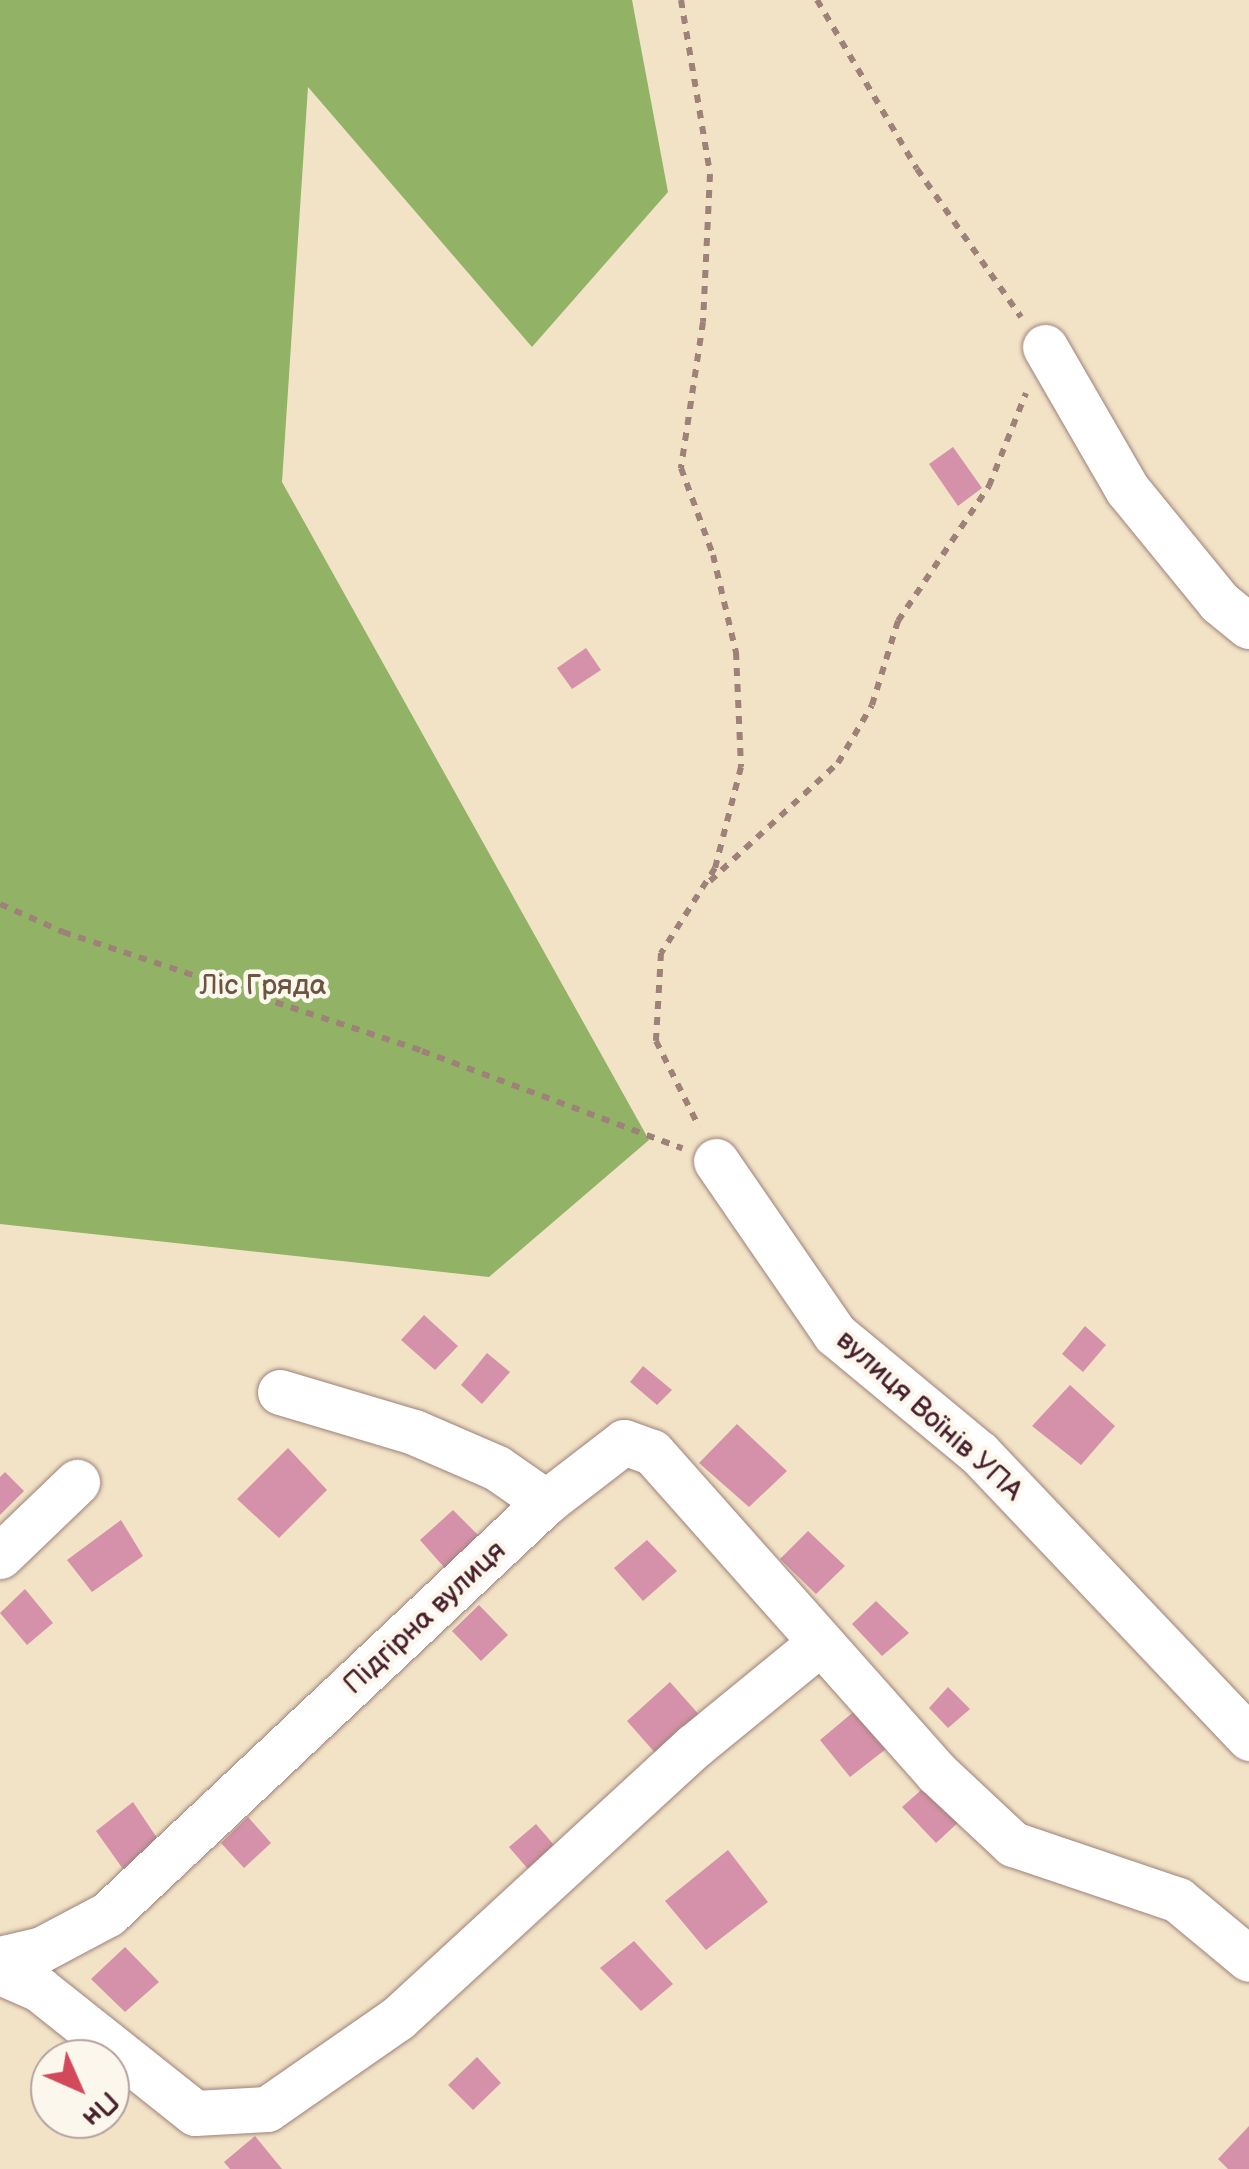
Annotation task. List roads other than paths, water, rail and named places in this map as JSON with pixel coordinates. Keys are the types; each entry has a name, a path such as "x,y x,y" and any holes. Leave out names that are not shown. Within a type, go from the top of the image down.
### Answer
{"street":[{"path":"1044,348 1127,489 1220,602 1249,626"},
{"name":"вулиця Воїнів УПА","path":"716,1160 835,1334 980,1453 1249,1738"},
{"path":"280,1392 414,1432 497,1468 546,1502"},
{"name":"Підгірна вулиця","path":"0,1959 42,1950 108,1914 546,1502 610,1449 639,1443 937,1773 1013,1844 1178,1900 1249,1959"},
{"path":"0,1556 77,1482"},
{"path":"0,1972 39,1990 195,2112 267,2109 398,2018 694,1746 820,1643"}],"park label":[{"name":"Ліс Гряда","path":"263,986"}]}
